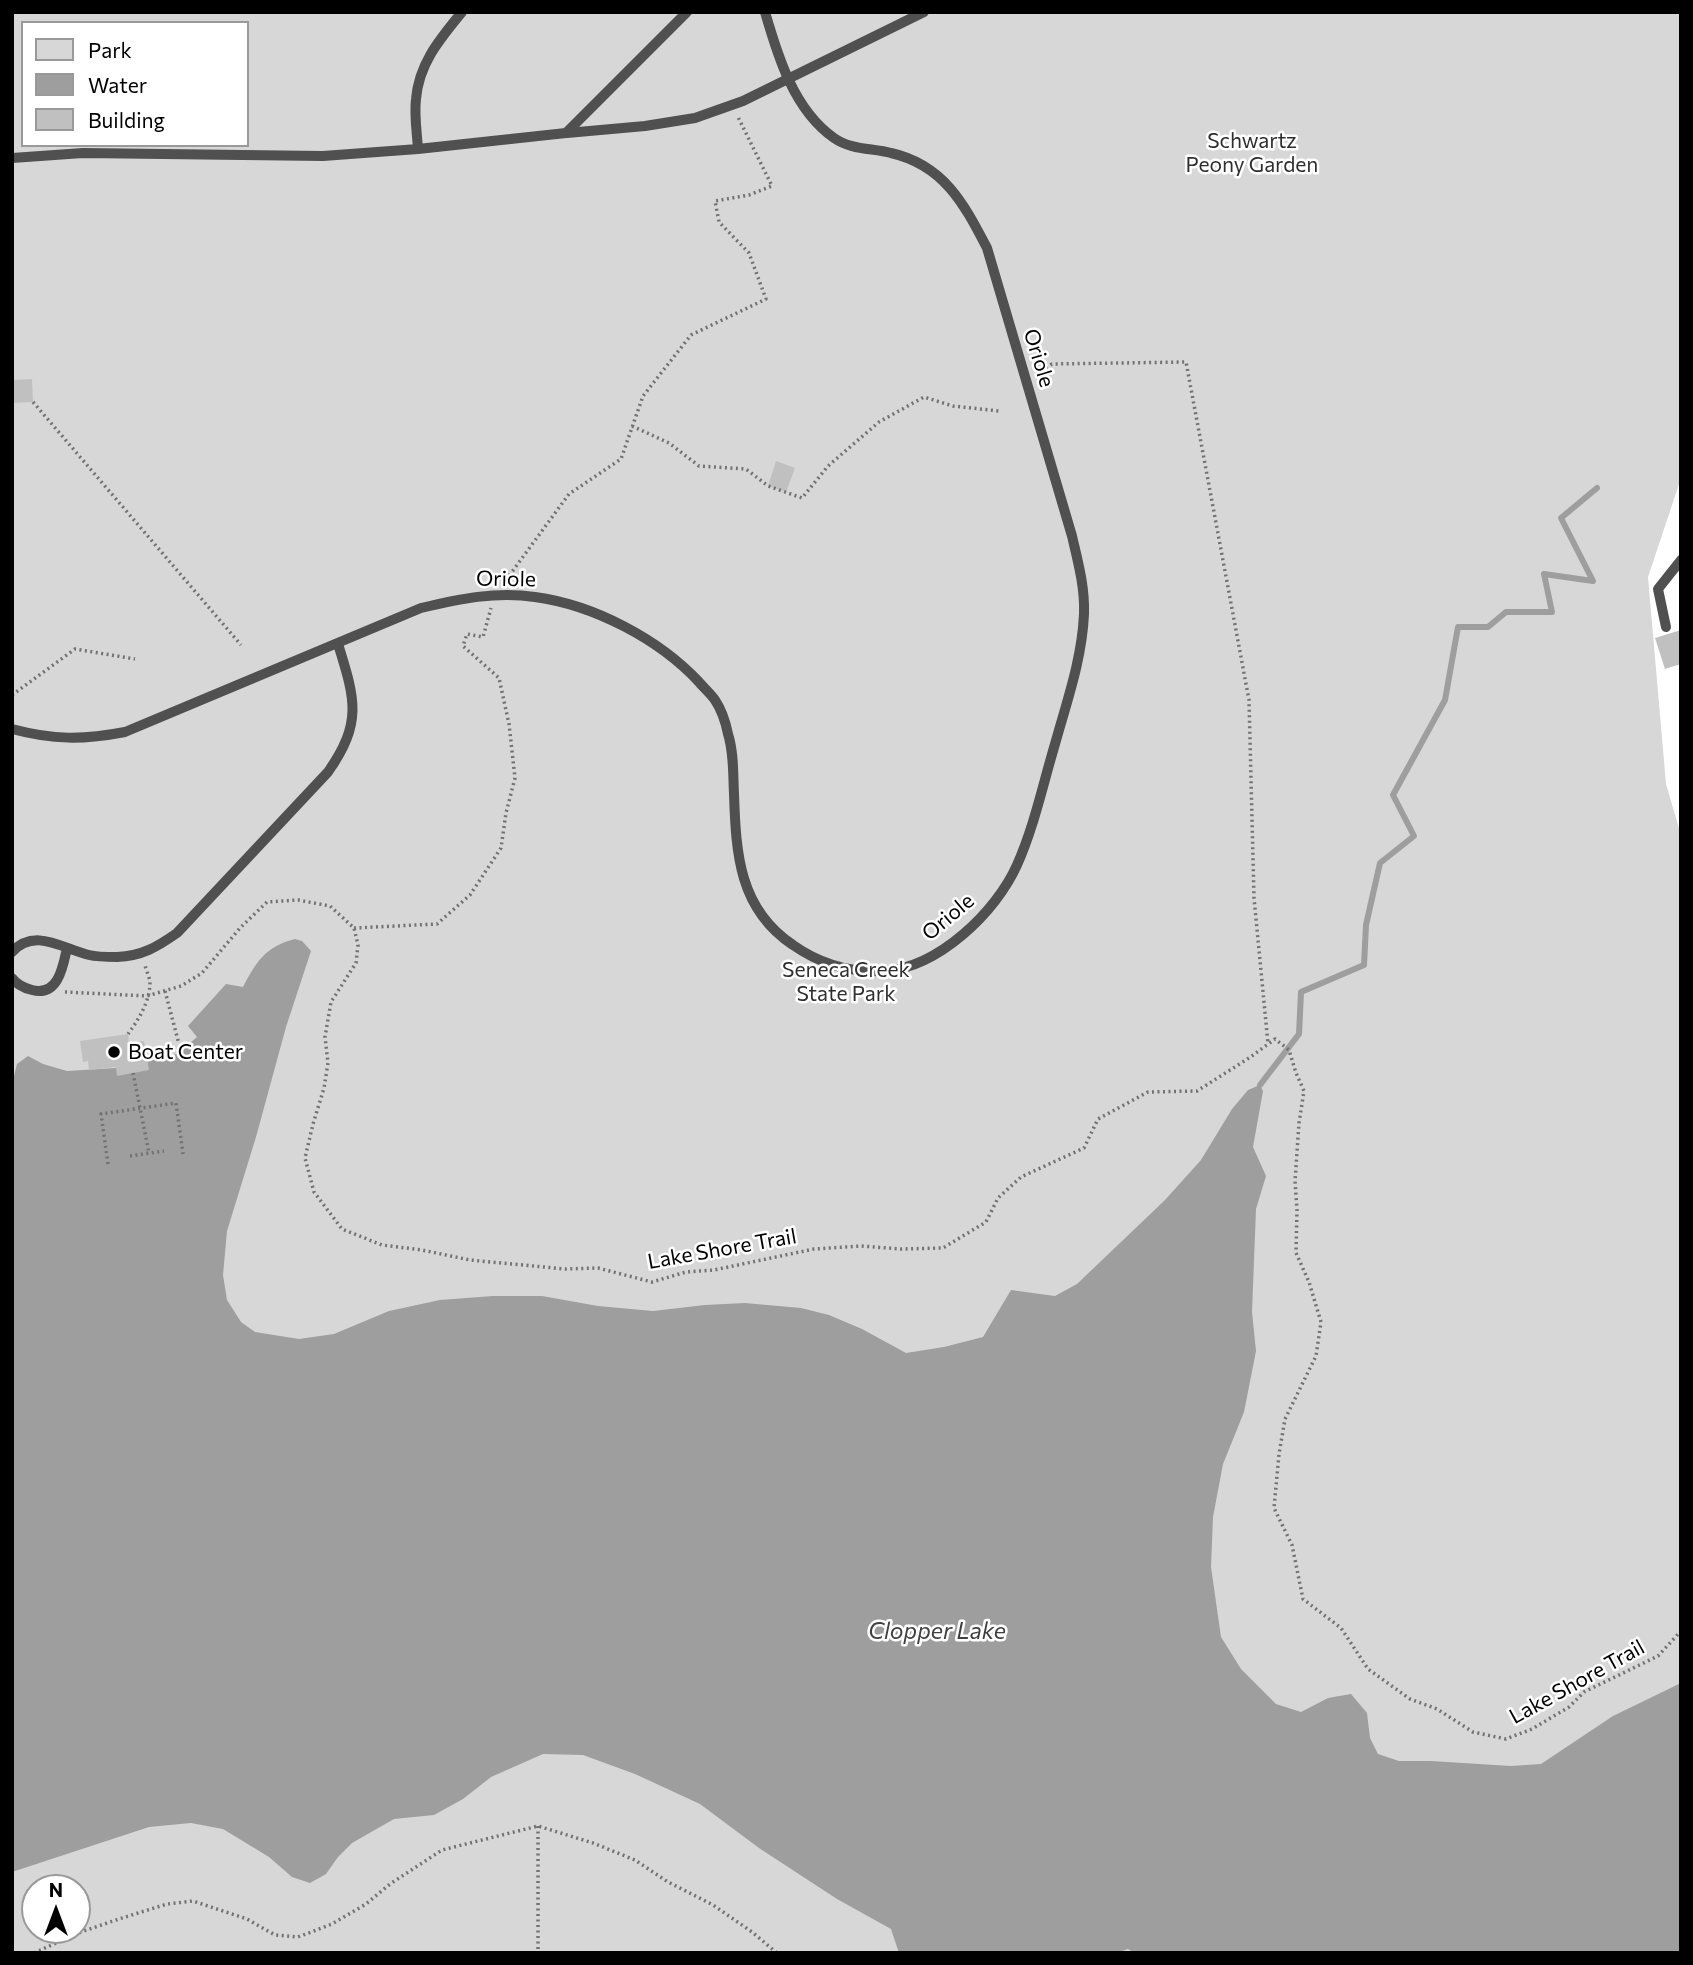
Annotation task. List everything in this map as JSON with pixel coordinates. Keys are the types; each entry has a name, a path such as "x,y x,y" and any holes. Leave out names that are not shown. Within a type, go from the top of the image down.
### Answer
{"lane":[{"path":"418,149 415,100 420,73 430,52 462,12"},
{"path":"566,133 687,12"},
{"name":"Oriole","path":"12,729 69,739 125,732 421,608 461,598 495,595 536,597 608,619 651,640 684,666 717,701 729,736 739,860 747,892 765,919 791,944 819,961 855,970 887,971 922,961 949,946 977,922 998,898 1017,866 1079,661 1084,612 1082,580 1072,536 986,248 965,206 944,180 919,164 892,153 860,148 836,139 818,124 807,111 789,79 765,12"},
{"path":"12,159 83,153 323,156 645,126 695,118 733,105 924,12"},
{"path":"1666,627 1658,589 1681,560"},
{"path":"12,952 32,940 46,940 91,956 118,957 155,948 177,933 328,772 341,752 351,728 354,707 338,644"},
{"path":"12,978 16,983 37,992 50,989 63,971 67,948"}],"path":[{"path":"56,991 147,996 181,986 202,973 240,928 267,902 298,900 330,906 354,928 437,924 470,895 501,848 515,778 509,724 499,678 463,646 467,634 483,637 495,595 569,494 621,459 643,396 691,335 766,299 749,253 719,222 715,201 749,195 772,186 733,105"},
{"path":"1026,379 1052,363 1186,362 1249,701 1254,898 1268,1044"},
{"path":"632,426 669,443 699,466 746,468 768,486 802,498 828,466 879,422 924,397 953,406 999,411"},
{"path":"33,402 241,645"},
{"path":"12,695 75,649 135,659"},
{"name":"Lake Shore Trail","path":"354,928 358,945 356,963 331,1002 325,1037 328,1063 324,1088 305,1158 314,1192 342,1229 382,1245 470,1260 565,1269 598,1268 652,1282 686,1272 714,1270 814,1249 861,1246 943,1248 986,1222 998,1198 1021,1177 1084,1147 1098,1119 1148,1092 1197,1091 1275,1039 1289,1050 1304,1091 1295,1181 1296,1253 1309,1282 1321,1322 1316,1356 1285,1419 1274,1508 1292,1545 1303,1599 1341,1628 1368,1669 1410,1699 1437,1709 1473,1732 1506,1739 1532,1729 1569,1707 1584,1692 1658,1656 1681,1631"},
{"path":"128,1034 140,1017 150,980"},
{"path":"165,991 179,1044"},
{"path":"133,1073 149,1153"},
{"path":"108,1164 101,1114 176,1103 183,1154"},
{"path":"130,1156 164,1151"},
{"path":"34,1953 119,1919 167,1904 193,1901 247,1919 275,1935 298,1937 332,1924 366,1904 390,1884 442,1850 538,1826 593,1843 635,1860 668,1882 713,1905 776,1953"},
{"path":"538,1826 538,1953"}],"green space":[{"name":"Seneca Creek State Park","path":"12,12 1681,12 1681,478 1648,577 1666,784 1681,835 1681,1953 12,1953"}],"water":[{"name":"Clopper Lake","path":"295,939 302,941 311,951 286,1027 227,1231 223,1275 227,1300 241,1322 255,1332 299,1339 334,1334 389,1311 440,1300 493,1296 542,1296 598,1306 653,1311 745,1303 801,1308 829,1315 862,1329 906,1353 983,1337 1011,1290 1055,1296 1077,1284 1165,1200 1201,1160 1232,1109 1248,1090 1260,1085 1263,1091 1253,1147 1266,1176 1256,1209 1252,1312 1256,1351 1244,1412 1223,1464 1213,1517 1211,1567 1221,1637 1241,1669 1276,1704 1301,1712 1328,1698 1351,1694 1367,1713 1370,1738 1378,1754 1399,1761 1511,1766 1541,1764 1613,1716 1681,1683 1681,1953 1135,1953 1128,1949 1116,1953 899,1953 891,1929 837,1899 759,1848 700,1804 635,1774 583,1755 543,1754 491,1777 463,1799 434,1815 394,1819 352,1843 326,1874 310,1883 292,1877 269,1857 223,1829 191,1823 149,1827 12,1872 12,1084 17,1064 28,1056 67,1071 116,1068 179,1053 197,1037 188,1026 226,984 243,987 263,956 276,946"}],"building":[{"path":"32,379 33,402 12,403 12,380"},
{"path":"776,461 795,468 786,492 768,486"},
{"path":"1681,630 1681,664 1665,669 1655,638"},
{"name":"Boat Center","path":"128,1034 129,1043 144,1041 149,1070 117,1076 116,1067 89,1070 88,1061 83,1062 80,1041"}],"waterway":[{"path":"1260,1085 1299,1034 1301,992 1364,965 1366,925 1380,863 1414,836 1393,795 1445,700 1458,627 1488,627 1506,612 1552,612 1544,574 1593,581 1561,518 1597,488"}],"place":[{"name":"Boat Center","path":"114,1052"}],"park label":[{"name":"Schwartz Peony Garden","path":"1252,153"}]}
